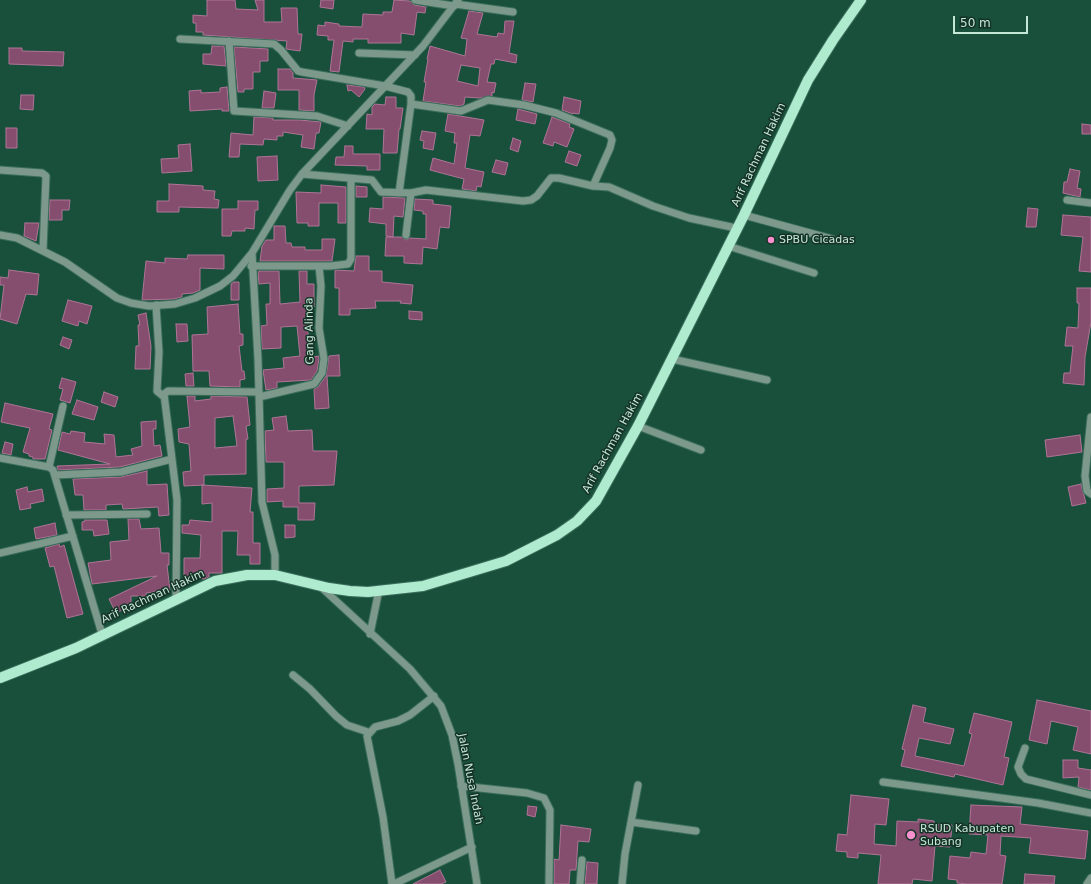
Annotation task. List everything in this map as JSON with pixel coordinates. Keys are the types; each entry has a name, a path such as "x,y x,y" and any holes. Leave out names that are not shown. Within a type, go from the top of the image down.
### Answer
{"main road":[{"name":"Arif Rachman Hakim","path":"0,678 76,648 176,598 215,581 247,575 275,575 319,586 350,591 423,586 506,561 557,535 577,521 596,501 638,426 736,228 744,215 808,80 832,40 861,0"}],"street":[{"path":"415,0 456,3 513,12"},
{"path":"275,575 276,555 262,502 259,394 248,263 252,253 290,190 302,174 415,55 456,3"},
{"path":"180,39 274,44 298,71 386,86 408,92 412,96 399,192"},
{"path":"229,41 234,111 317,116 348,126"},
{"path":"359,53 373,52 415,55"},
{"path":"411,104 461,111 488,100 524,105 556,113 610,135 612,140 610,148 593,186"},
{"path":"0,170 42,173 46,176 43,251"},
{"path":"302,174 372,180 381,192 412,193 426,190 523,201 531,200 537,196 549,180 554,178 593,186 609,187 653,206 689,218 736,228"},
{"path":"0,235 17,238 65,262 117,298 131,304 175,304 195,298 220,286 248,263 319,266 348,264 352,259 351,179"},
{"path":"406,235 412,193"},
{"path":"1067,200 1091,203"},
{"path":"744,215 832,238"},
{"path":"728,246 814,273"},
{"name":"Gang Alinda","path":"163,396 168,391 259,394 314,384 322,373 324,359 320,328 321,286 319,266"},
{"path":"156,305 159,352 157,391 163,396 178,507 176,598"},
{"path":"672,359 767,380"},
{"path":"48,467 63,406"},
{"path":"1091,417 1085,476 1087,491 1091,494"},
{"path":"638,426 701,450"},
{"path":"0,458 48,467 55,475 102,634"},
{"path":"55,475 121,472 172,459"},
{"path":"66,515 147,514"},
{"path":"0,553 73,536"},
{"name":"Jalan Nusa Indah","path":"319,586 410,669 441,706 452,735 462,786 477,884"},
{"path":"370,634 379,590"},
{"path":"293,675 347,725 368,732"},
{"path":"434,696 410,715 398,721 375,727 368,732 367,744 383,817 393,884 472,847"},
{"path":"1025,748 1018,767 1021,774 1026,779 1091,795"},
{"path":"883,782 1038,803 1091,813"},
{"path":"622,884 638,785"},
{"path":"462,786 527,793 544,798 550,810 549,884"},
{"path":"631,822 696,831"},
{"path":"580,884 582,860"},
{"path":"1087,884 1091,878"}],"building":[{"path":"207,0 235,0 236,9 258,10 255,0 264,0 264,22 282,22 281,8 297,8 298,34 302,34 300,51 286,49 287,41 203,35 203,32 196,32 196,23 193,23 193,15 207,16"},
{"path":"321,0 334,0 333,9 320,7"},
{"path":"394,0 410,1 414,5 426,7 425,13 417,12 414,35 401,33 401,43 368,43 368,39 353,39 353,42 343,41 339,72 330,71 334,40 328,40 328,36 317,35 318,25 325,26 325,22 339,24 339,26 362,27 363,14 383,15 383,12 392,12"},
{"path":"469,11 483,13 477,34 497,37 498,33 504,34 505,21 514,21 509,53 517,55 516,63 495,59 494,64 491,64 487,82 496,83 492,96 479,98 465,97 464,104 460,106 423,101 426,82 424,82 430,46 465,56 467,39 461,38","holes":["461,65 480,68 478,86 457,81"]},
{"path":"212,46 224,46 226,66 203,64 203,54 211,54"},
{"path":"234,47 268,49 268,61 260,61 260,72 253,72 253,89 244,89 244,92 238,92"},
{"path":"9,48 22,48 22,51 64,52 63,66 9,64"},
{"path":"278,69 290,69 293,73 293,78 317,80 314,95 314,111 299,110 299,90 278,90"},
{"path":"525,83 536,84 533,102 522,100"},
{"path":"347,85 364,87 365,89 359,97 351,90 348,91"},
{"path":"227,87 229,111 222,111 222,109 190,111 189,91 201,90 201,93 220,92 220,88"},
{"path":"264,91 276,93 274,108 262,108"},
{"path":"21,95 34,95 33,110 20,109"},
{"path":"386,97 396,97 396,108 403,108 397,153 383,153 384,129 366,129 367,114 372,115 372,107 375,104 385,105"},
{"path":"564,97 581,101 579,114 573,114 562,110"},
{"path":"518,109 537,114 535,124 516,120"},
{"path":"448,114 484,120 480,136 470,135 465,168 484,172 481,187 477,186 476,191 462,189 464,179 430,170 433,158 454,164 457,143 454,143 455,133 445,131"},
{"path":"254,117 273,118 273,120 321,122 319,133 316,133 314,149 301,147 303,135 283,132 283,136 277,136 277,140 264,139 263,145 240,144 239,157 229,157 231,133 253,135"},
{"path":"552,117 570,124 569,127 574,129 567,147 554,142 553,146 543,143"},
{"path":"1082,124 1091,125 1091,134 1082,134"},
{"path":"6,128 17,128 17,148 6,148"},
{"path":"422,131 436,133 433,150 423,148 424,141 420,140"},
{"path":"513,138 521,141 518,152 510,149"},
{"path":"190,144 192,171 162,173 161,159 179,158 178,145"},
{"path":"345,146 353,146 353,154 380,154 380,170 367,170 367,166 335,165 336,157 344,157"},
{"path":"569,151 581,155 577,166 565,162"},
{"path":"277,156 278,180 258,181 257,157"},
{"path":"496,160 508,163 505,175 492,172"},
{"path":"1070,169 1080,171 1077,188 1081,189 1080,197 1063,193 1064,182 1067,182"},
{"path":"169,184 203,186 203,190 215,191 214,199 219,200 218,208 179,207 179,212 157,212 157,201 169,201"},
{"path":"321,185 346,187 346,223 338,223 338,203 319,203 319,226 308,226 308,223 297,223 296,192 321,193"},
{"path":"356,186 367,187 367,197 356,197"},
{"path":"383,197 405,198 403,217 394,216 393,237 386,236 386,224 369,222 370,208 383,209"},
{"path":"415,199 433,200 433,204 451,206 449,228 440,227 437,249 423,247 422,264 404,263 404,256 385,256 386,237 402,237 406,240 410,238 426,239 426,214 423,214 423,211 414,210"},
{"path":"50,200 70,200 69,210 62,210 62,220 49,220"},
{"path":"238,201 258,201 258,210 255,210 254,229 245,228 245,231 232,231 231,236 222,236 222,209 238,209"},
{"path":"1028,208 1038,209 1036,227 1026,227"},
{"path":"1063,215 1091,217 1091,272 1079,271 1083,237 1061,235"},
{"path":"25,223 39,223 36,241 24,236"},
{"path":"274,226 285,226 286,243 291,243 292,247 305,247 305,250 322,250 322,239 335,239 332,261 260,261 262,246 266,240 274,240"},
{"path":"188,255 224,255 224,269 200,268 200,290 193,293 182,294 182,297 174,299 142,300 146,261 165,263 165,258 187,259"},
{"path":"356,256 369,256 369,271 382,271 382,282 413,285 411,304 400,303 401,301 375,301 376,308 350,309 350,315 339,315 339,288 335,288 335,270 354,271"},
{"path":"9,270 39,274 37,295 26,294 17,324 0,319 4,285 0,285 0,277 8,278"},
{"path":"279,271 280,304 300,302 299,271 307,271 307,284 314,284 314,307 308,307 308,337 311,337 313,357 319,356 319,359 317,371 311,380 277,382 277,388 266,390 263,370 284,368 283,358 300,356 297,326 281,327 281,348 262,349 261,326 267,325 266,304 270,304 270,283 259,284 258,272"},
{"path":"234,282 239,282 239,300 231,300 231,284"},
{"path":"1077,288 1091,288 1091,322 1085,357 1084,385 1063,383 1064,373 1070,373 1073,346 1065,346 1067,327 1078,328 1079,303 1077,303"},
{"path":"68,300 92,306 87,324 79,321 78,326 62,321"},
{"path":"238,304 240,334 243,334 243,345 239,346 242,371 244,371 245,379 240,380 240,387 210,386 209,371 193,371 192,335 208,334 207,307"},
{"path":"409,311 422,312 422,320 409,319"},
{"path":"146,313 151,346 150,369 135,369 136,346 139,346 138,325 140,325 138,315"},
{"path":"176,324 187,324 188,341 177,342"},
{"path":"63,337 72,340 69,349 60,345"},
{"path":"339,355 340,376 327,376 329,408 315,409 314,389 318,387 326,376 329,356"},
{"path":"193,373 194,386 186,386 185,374"},
{"path":"62,378 76,382 70,403 60,400 63,389 59,388"},
{"path":"104,392 118,397 115,407 101,402"},
{"path":"187,396 195,396 195,401 211,399 211,396 247,397 250,425 246,426 248,439 246,439 246,474 204,475 204,485 184,486 183,472 191,471 189,444 179,442 178,429 190,427","holes":["233,416 237,446 215,448 215,418"]},
{"path":"77,400 98,407 94,420 72,414"},
{"path":"5,403 53,414 49,429 52,430 45,459 33,459 33,457 29,456 29,454 23,452 30,428 1,422"},
{"path":"286,416 288,431 312,430 313,451 337,451 334,485 299,486 299,503 315,503 314,520 298,520 298,507 283,507 283,501 267,502 267,489 284,488 284,462 266,462 265,431 274,430 272,418"},
{"path":"156,421 156,429 153,429 154,446 160,445 162,456 120,467 58,470 57,466 110,464 58,450 62,432 70,434 71,431 85,433 84,442 105,444 104,434 114,435 116,457 133,455 131,449 142,446 141,422"},
{"path":"1080,435 1082,452 1047,457 1045,440"},
{"path":"5,442 13,444 11,455 2,453"},
{"path":"147,471 147,485 167,484 169,515 159,516 158,507 123,509 122,504 106,505 106,510 84,510 83,495 75,495 73,479 121,477"},
{"path":"1081,484 1086,503 1072,506 1068,487"},
{"path":"202,485 252,488 250,512 253,512 253,543 260,543 260,564 250,564 250,555 237,555 238,531 222,531 222,573 209,573 209,577 204,579 184,577 184,558 200,558 201,535 182,533 182,525 189,525 190,520 212,522 212,503 202,504"},
{"path":"27,487 28,492 42,489 44,501 30,504 31,508 20,510 16,490"},
{"path":"128,519 139,519 141,529 159,528 161,553 169,553 169,565 167,565 170,590 146,593 146,596 131,596 131,605 122,605 124,609 116,613 109,599 157,576 92,584 88,563 111,560 110,542 129,540"},
{"path":"85,520 107,520 109,534 94,536 93,530 82,530 82,522"},
{"path":"55,523 57,535 36,539 34,528"},
{"path":"285,525 295,525 295,537 285,538"},
{"path":"59,544 60,547 64,545 83,614 67,618 54,566 50,567 45,548"},
{"path":"1037,700 1091,711 1091,754 1073,750 1078,727 1051,721 1047,744 1029,740"},
{"path":"913,705 926,708 923,722 954,729 950,744 919,738 915,756 964,766 972,734 969,733 974,713 1012,722 1004,757 1009,758 1003,785 955,774 954,777 901,766 905,750 902,749"},
{"path":"1063,760 1078,760 1078,768 1091,770 1091,790 1078,787 1079,777 1063,778"},
{"path":"851,795 889,799 886,825 875,824 874,844 896,846 897,821 918,822 918,819 934,821 934,824 952,825 950,847 935,846 932,881 913,879 912,884 878,884 881,855 858,853 858,858 847,857 847,852 836,851 838,834 847,835"},
{"path":"971,805 1022,807 1020,824 1088,831 1085,859 1029,853 1031,838 1001,836 1000,855 1006,856 1002,884 957,883 957,880 948,879 950,856 970,858 971,852 986,854 988,835 969,834"},
{"path":"528,806 537,807 535,817 527,815"},
{"path":"561,825 591,829 589,842 578,841 576,870 570,870 569,884 554,884 554,859 559,860"},
{"path":"587,862 598,863 597,884 585,884"},
{"path":"440,870 446,882 441,884 413,884"},
{"path":"1025,874 1055,876 1054,884 1024,884"}],"place":[{"name":"SPBU Cicadas","path":"771,240"},
{"name":"RSUD Kabupaten Subang","path":"911,835"}]}
